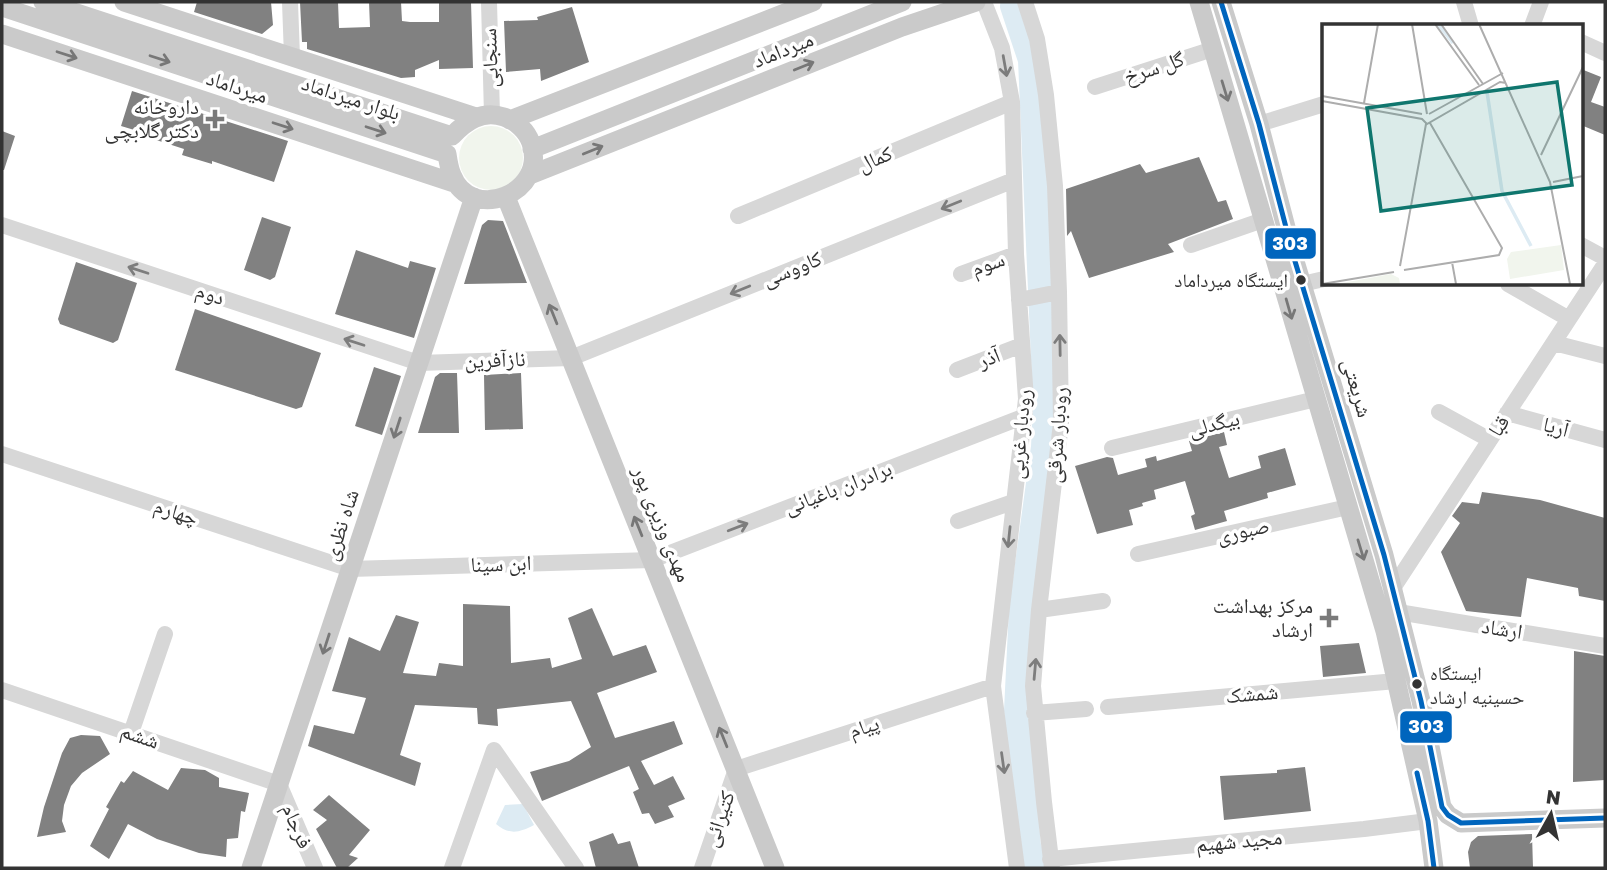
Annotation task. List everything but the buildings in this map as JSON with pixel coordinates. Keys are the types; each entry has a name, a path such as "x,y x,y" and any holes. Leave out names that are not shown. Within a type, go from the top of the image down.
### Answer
{"main road":[{"name":"بلوار میرداماد","path":"43,2 449,145"},
{"path":"124,2 292,57 493,117 522,128 532,149 533,166 530,175 516,192 506,197 485,200 474,197 457,184 450,173 449,145 463,125 493,117 611,80 813,2"},
{"path":"532,149 902,2"},
{"name":"میرداماد","path":"530,175 902,27 976,2"},
{"name":"شریعتی","path":"1199,2 1385,631 1428,821 1434,868"},
{"name":"شریعتی","path":"1221,2 1259,124 1302,284 1393,588 1421,701 1444,811 1461,823"},
{"name":"بلوار میرداماد","path":"2,7 449,145"},
{"path":"813,38 902,27"},
{"name":"میرداماد","path":"2,34 457,184"},
{"path":"611,80 593,101 594,108 599,112 629,110"},
{"name":"شاه نظری","path":"251,868 474,197"},
{"name":"مهدی وزیری پور","path":"506,197 775,868"},
{"path":"1442,868 1445,836 1461,823 1605,818"}],"street":[{"path":"290,2 292,57"},
{"name":"سنجابی","path":"489,2 493,117"},
{"name":"رودبار غربی","path":"984,2 1002,48 1012,102 1016,254 1026,399 993,686 1017,868"},
{"name":"رودبار شرقی","path":"1026,2 1037,39 1046,95 1055,186 1059,292 1061,423 1033,685 1047,865"},
{"path":"1464,2 1470,24"},
{"path":"1533,24 1541,2"},
{"path":"1582,42 1605,53"},
{"name":"گل سرخ","path":"1095,87 1213,49"},
{"name":"کمال","path":"738,216 1012,102"},
{"path":"1259,124 1322,105"},
{"name":"کاووسی","path":"570,358 1014,180"},
{"path":"1191,245 1263,220"},
{"name":"دوم","path":"2,225 419,363"},
{"path":"1582,246 1605,258"},
{"name":"سوم","path":"961,274 1016,254"},
{"name":"قبا","path":"1393,588 1605,264"},
{"path":"1302,284 1322,279"},
{"path":"1510,285 1569,319"},
{"path":"1019,300 1059,292"},
{"path":"1554,342 1605,356"},
{"name":"آذر","path":"957,370 1021,345"},
{"name":"نازآفرین","path":"419,363 570,358"},
{"name":"بیگدلی","path":"1112,448 1316,399"},
{"path":"1439,412 1490,440"},
{"name":"آریا","path":"1507,413 1605,440"},
{"name":"برادران باغیانی","path":"652,560 1025,416"},
{"name":"چهارم","path":"2,454 351,569"},
{"path":"958,522 1013,502"},
{"name":"صبوری","path":"1138,554 1348,508"},
{"name":"ابن سینا","path":"351,569 652,560"},
{"path":"1039,611 1104,601"},
{"name":"ارشاد","path":"1398,612 1605,646"},
{"path":"131,733 165,634"},
{"name":"شمشک","path":"1108,707 1396,681"},
{"name":"پیام","path":"736,769 993,686"},
{"name":"ششم","path":"2,690 279,784"},
{"path":"1034,713 1086,709"},
{"path":"452,868 495,750 576,868"},
{"name":"کتیرائی","path":"702,868 736,769"},
{"name":"فرجام","path":"279,784 316,868"},
{"name":"مجید شهیم","path":"1047,865 1428,821"}],"shaded area":[{"path":"485,126 497,126 514,135 521,146 521,170 514,181 497,190 485,190 473,185 464,176 459,164 459,152 464,140 473,131"},
{"path":"523,804 534,825 514,832 496,824 505,805"}],"waterway":[{"path":"1013,6 1031,60 1046,405 1044,447 1022,608 1017,711 1028,846 1035,868"}],"transit line":[{"name":"303","path":"1221,2 1259,124 1294,258 1384,555 1421,701 1442,807 1448,815 1461,823 1605,818"},
{"name":"303","path":"1417,773 1428,821 1434,868"}],"place":[{"name":"داروخانه دکتر گلابچی","path":"215,119"},
{"name":"ایستگاه میرداماد","path":"1301,280"},
{"name":"مرکز بهداشت ارشاد","path":"1329,618"},
{"name":"ایستگاه حسینیه ارشاد","path":"1417,684"}]}
